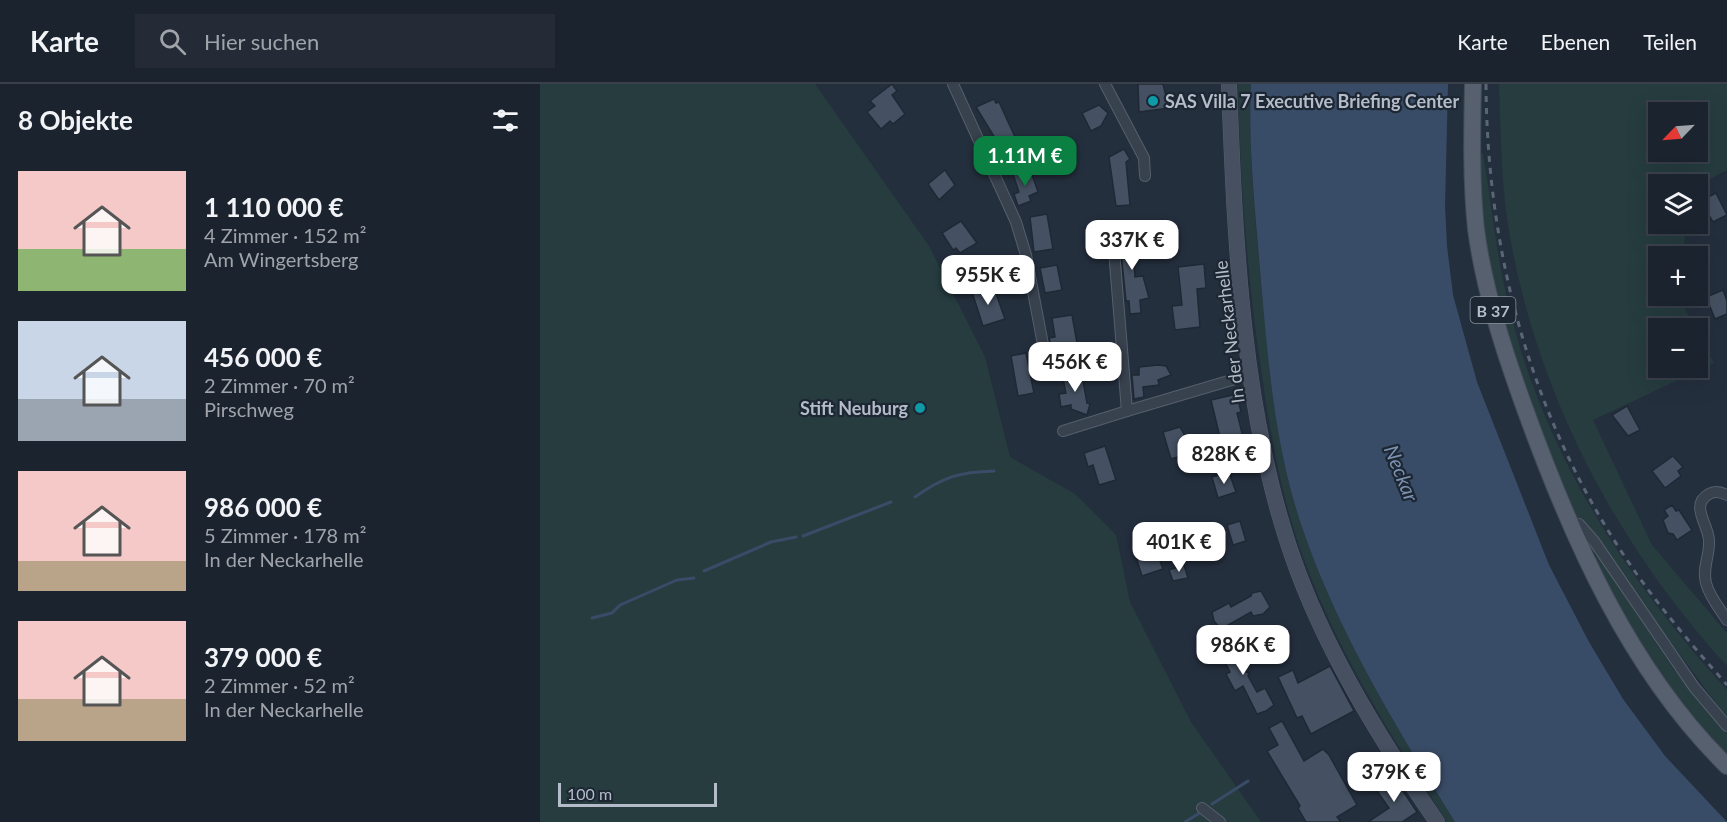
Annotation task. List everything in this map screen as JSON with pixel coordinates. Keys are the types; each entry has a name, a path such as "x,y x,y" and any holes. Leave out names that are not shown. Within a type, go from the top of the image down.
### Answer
{"main road":[{"name":"In der Neckarhelle","path":"1229,84 1236,226 1252,374 1276,497 1290,549 1308,598 1363,702 1437,822"},
{"name":"B 37","path":"1473,84 1472,164 1477,231 1491,304 1523,404 1570,522 1613,609 1655,679 1677,709 1727,766"}],"street":[{"path":"953,84 1016,222 1026,255 1045,355 1052,366"},
{"path":"1105,84 1144,158 1145,176"},
{"path":"1114,250 1127,411"},
{"path":"1063,431 1252,374"},
{"path":"1727,495 1719,492 1710,494 1702,501 1699,509 1709,541 1705,581 1727,620"},
{"path":"1570,522 1579,524 1594,542 1695,687 1727,726"},
{"path":"1202,808 1220,822"}],"green space":[{"path":"540,84 815,84 929,246 985,357 1010,457 1075,494 1116,535 1130,602 1191,722 1261,822 540,822"},
{"path":"1238,84 1251,84 1253,193 1269,360 1281,448 1295,505 1318,571 1353,645 1412,753 1455,822 1447,822 1405,757 1347,657 1315,587 1294,529 1281,484 1272,438 1256,334 1245,227"},
{"path":"1499,84 1727,84 1727,170 1708,180 1708,174 1648,174 1648,234 1685,234 1684,246 1648,246 1648,306 1683,306 1690,318 1648,318 1648,378 1682,378 1593,420 1652,545 1727,633 1727,666 1652,572 1619,522 1589,469 1564,414 1542,358 1524,301 1508,223 1501,144"},
{"path":"1478,149 1483,154 1505,292 1526,365 1545,416 1594,514 1624,560 1690,648 1727,690 1727,718 1570,506 1532,414 1502,318 1486,241"},
{"path":"1708,352 1714,363 1708,366"},
{"path":"1597,555 1673,668 1727,734 1727,755 1669,688 1634,633 1595,559"}],"water":[{"name":"Neckar","path":"1251,84 1448,84 1445,206 1447,246 1453,295 1477,382 1549,565 1589,642 1623,699 1665,756 1727,822 1455,822 1412,753 1353,645 1318,571 1294,501 1279,436 1266,336 1252,177"}],"building":[{"path":"892,84 897,91 892,95 905,114 893,124 890,121 881,129 867,112 875,106 870,101"},
{"name":"SAS Villa 7 Executive Briefing Center","path":"1138,84 1163,84 1169,108 1139,112"},
{"path":"994,99 996,103 999,102 1015,137 1009,140 1011,144 993,153 988,142 995,138 976,107"},
{"path":"1099,105 1108,113 1101,126 1091,131 1082,113"},
{"path":"1124,149 1130,159 1126,162 1130,205 1116,206 1109,157"},
{"path":"1030,169 1038,192 1029,196 1031,201 1018,206 1014,194 1019,192 1013,174"},
{"path":"945,170 955,185 939,200 928,184"},
{"path":"1716,193 1727,215 1713,222 1708,214 1708,197"},
{"path":"1047,214 1053,249 1034,252 1030,217"},
{"path":"961,221 977,243 960,253 956,248 953,250 942,233"},
{"path":"1136,230 1140,245 1138,255 1134,255 1135,277 1143,276 1149,298 1140,300 1141,313 1130,314 1129,301 1126,301 1119,232"},
{"path":"1204,264 1206,288 1197,289 1200,327 1175,330 1172,306 1182,305 1178,267"},
{"path":"1057,265 1062,290 1045,293 1040,268"},
{"path":"993,285 1005,319 983,326 972,292"},
{"path":"1723,290 1727,301 1727,314 1715,319 1708,296"},
{"path":"1072,315 1077,343 1070,344 1070,348 1052,351 1049,338 1055,337 1052,318"},
{"path":"1026,353 1034,393 1018,396 1011,356"},
{"path":"1166,366 1171,375 1158,380 1159,385 1143,387 1144,397 1134,399 1132,375 1139,375 1139,367"},
{"path":"1081,370 1087,403 1090,404 1087,415 1071,409 1071,405 1061,407 1059,394 1066,393 1062,374"},
{"path":"1237,394 1241,412 1237,413 1245,445 1236,447 1237,451 1224,454 1211,400"},
{"path":"1627,406 1640,430 1628,436 1612,415"},
{"path":"1180,427 1190,445 1186,447 1188,454 1171,459 1163,432"},
{"path":"1105,446 1116,480 1099,485 1093,465 1088,467 1084,453"},
{"path":"1673,456 1683,467 1678,471 1681,476 1665,488 1652,471"},
{"path":"1229,472 1236,492 1218,498 1212,477"},
{"path":"1672,505 1676,511 1679,510 1692,530 1677,540 1673,534 1668,533 1663,520 1668,516 1664,510"},
{"path":"1240,521 1246,541 1233,545 1227,525"},
{"path":"1186,530 1195,554 1178,560 1170,535"},
{"path":"1147,546 1149,552 1156,550 1163,569 1142,576 1134,551"},
{"path":"1184,565 1188,578 1173,581 1169,570"},
{"path":"1261,591 1270,607 1263,614 1253,616 1251,612 1221,629 1214,621 1212,612 1229,603 1231,607 1251,596 1252,593"},
{"path":"1233,636 1239,643 1241,652 1237,655 1246,672 1249,673 1248,676 1257,692 1265,688 1274,705 1266,711 1257,714 1243,686 1235,691 1226,674 1230,672 1216,645"},
{"path":"1330,666 1354,711 1311,734 1302,716 1297,718 1278,677 1293,670 1298,683"},
{"path":"1282,721 1304,761 1323,749 1329,755 1357,805 1337,817 1341,822 1306,822 1298,808 1300,806 1267,751 1278,745 1269,728"},
{"path":"1393,776 1417,812 1402,822 1368,822 1389,808 1375,788"}],"waterway":[{"path":"915,497 952,477 994,471"},
{"path":"803,536 891,502"},
{"path":"704,571 771,542 796,537"},
{"path":"592,618 612,613 620,605 677,580 694,578"},
{"path":"1212,804 1248,781"},
{"path":"1185,822 1198,814"}],"railway":[{"path":"1486,84 1488,147 1495,209 1506,271 1521,331 1540,390 1564,447 1592,503 1625,557 1661,606 1727,685"}],"place":[{"name":"SAS Villa 7 Executive Briefing Center","path":"1153,101"},
{"name":"Stift Neuburg","path":"920,408"}]}
